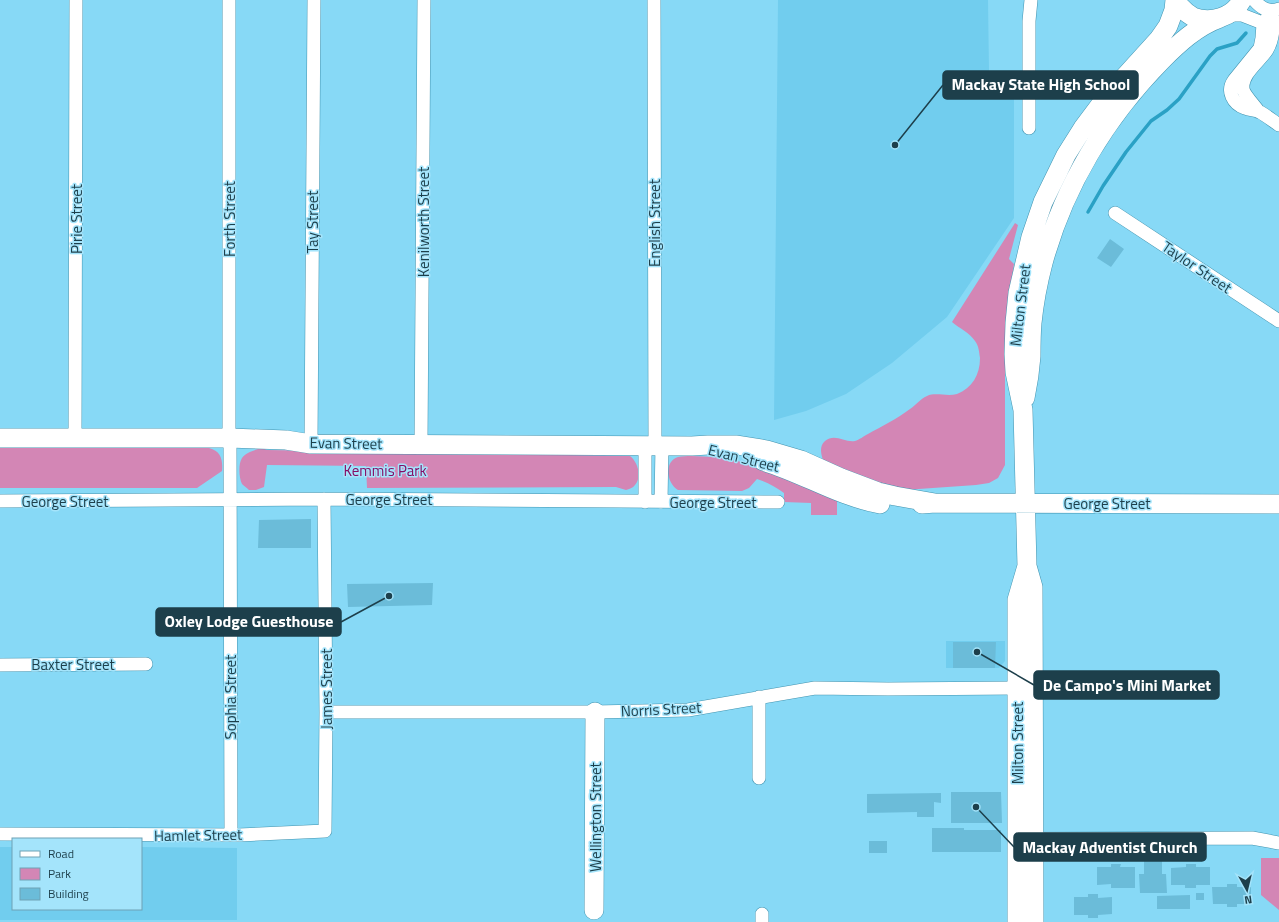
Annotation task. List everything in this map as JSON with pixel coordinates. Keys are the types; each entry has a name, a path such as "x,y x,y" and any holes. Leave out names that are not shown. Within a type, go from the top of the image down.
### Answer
{"street":[{"name":"Pirie Street","path":"75,439 76,0"},
{"name":"Forth Street","path":"229,0 229,438"},
{"name":"Tay Street","path":"311,444 314,0"},
{"name":"Kenilworth Street","path":"421,445 424,0"},
{"name":"English Street","path":"654,0 654,446"},
{"path":"1026,0 1029,21"},
{"path":"1029,128 1029,21 1031,0"},
{"path":"1175,0 1183,10 1194,17 1206,20 1224,16 1242,15 1274,17"},
{"name":"Milton Street","path":"1034,922 1026,839 1025,688 1033,587 1026,566 1026,503 1023,410 1014,361 1015,323 1018,293 1033,228 1043,202 1066,155 1083,128 1110,93 1160,39 1168,26 1174,10 1175,0"},
{"path":"1224,16 1234,10 1242,0"},
{"path":"1254,0 1274,17"},
{"name":"Milton Street","path":"1023,410 1030,369 1032,322 1039,280 1051,236 1071,188 1094,144 1126,100 1151,71 1172,50 1200,27 1224,16"},
{"path":"1274,17 1262,38 1260,48 1234,80 1230,88 1232,97 1237,104 1259,112 1279,125"},
{"name":"Taylor Street","path":"1115,213 1279,321"},
{"name":"Evan Street","path":"0,438 229,438 286,440 311,444 692,446 755,459 786,468 798,466"},
{"name":"Sophia Street","path":"229,438 231,835"},
{"path":"645,502 654,446"},
{"path":"654,446 661,502"},
{"name":"George Street","path":"798,466 830,489 869,502 896,506 935,503 1279,504"},
{"name":"George Street","path":"0,501 324,499 778,502"},
{"name":"James Street","path":"324,499 326,712 325,831"},
{"name":"Baxter Street","path":"0,665 146,664"},
{"name":"Norris Street","path":"326,712 595,712 688,710 815,688 1025,688"},
{"path":"759,697 759,778"},
{"name":"Wellington Street","path":"594,916 595,712"},
{"name":"Hamlet Street","path":"0,834 231,835 325,831"},
{"path":"1026,839 1252,838 1279,843"},
{"name":"Milton Street","path":"1017,922 1026,839"}],"shaded area":[{"path":"778,0 988,0 989,72 1014,73 1014,218 947,317 892,363 846,394 806,411 774,420"},
{"path":"946,641 1005,641 1005,661 999,668 946,668"},
{"path":"0,847 12,847 12,910 142,910 142,847 237,848 237,920 0,920"}],"green space":[{"path":"1015,223 1018,225 1009,259 1014,264 1006,319 1005,342 1005,465 998,478 989,483 976,485 904,490 884,487 823,460 821,448 825,441 832,438 851,441 857,440 900,416 927,396 934,394 957,394 971,384 979,370 980,358 978,347 973,338 952,322"},
{"path":"0,448 209,448 213,449 219,454 222,463 222,471 197,488 0,488"},
{"name":"Kemmis Park","path":"262,448 267,450 630,456 637,466 639,474 635,485 626,490 616,487 367,488 366,466 267,465 264,487 256,490 249,490 242,484 239,471 240,464 242,458 248,453"},
{"path":"678,457 716,457 757,465 837,499 837,515 811,515 811,503 784,502 784,493 757,479 749,488 742,491 678,490 671,483 669,478 668,473 670,463"},
{"path":"1261,858 1279,858 1279,910 1261,895"}],"building":[{"path":"1110,239 1124,249 1111,267 1097,258"},
{"path":"311,519 311,548 258,548 259,520"},
{"path":"433,583 432,605 348,607 347,584"},
{"path":"953,642 996,642 995,668 953,668"},
{"path":"951,792 1001,792 1002,823 951,823"},
{"path":"941,793 941,803 934,802 934,817 917,817 917,812 867,813 867,794"},
{"path":"932,828 1001,830 1001,852 932,852"},
{"path":"869,841 887,841 887,853 869,853"},
{"path":"1144,861 1162,861 1162,874 1166,874 1167,893 1140,893 1139,874 1144,874"},
{"path":"1111,864 1121,864 1120,867 1135,867 1135,888 1111,888 1111,884 1097,885 1097,867 1111,867"},
{"path":"1186,864 1196,864 1196,867 1210,867 1210,885 1196,885 1196,888 1185,888 1185,885 1171,885 1171,868 1186,867"},
{"path":"1227,884 1237,884 1237,887 1251,887 1251,904 1237,904 1237,907 1227,907 1227,904 1213,904 1212,887 1227,887"},
{"path":"1196,893 1204,893 1204,900 1196,900"},
{"path":"1088,894 1098,894 1098,898 1112,897 1112,914 1098,915 1098,918 1088,918 1088,915 1074,915 1074,897 1088,897"},
{"path":"1190,895 1190,909 1157,909 1157,896"}],"waterway":[{"path":"1088,212 1103,186 1126,152 1151,121 1167,110 1179,99 1210,56 1217,49 1237,43 1246,33"}],"place":[{"name":"Mackay State High School","path":"895,145"},
{"name":"Oxley Lodge Guesthouse","path":"389,596"},
{"name":"De Campo's Mini Market","path":"977,652"},
{"name":"Mackay Adventist Church","path":"976,807"}]}
